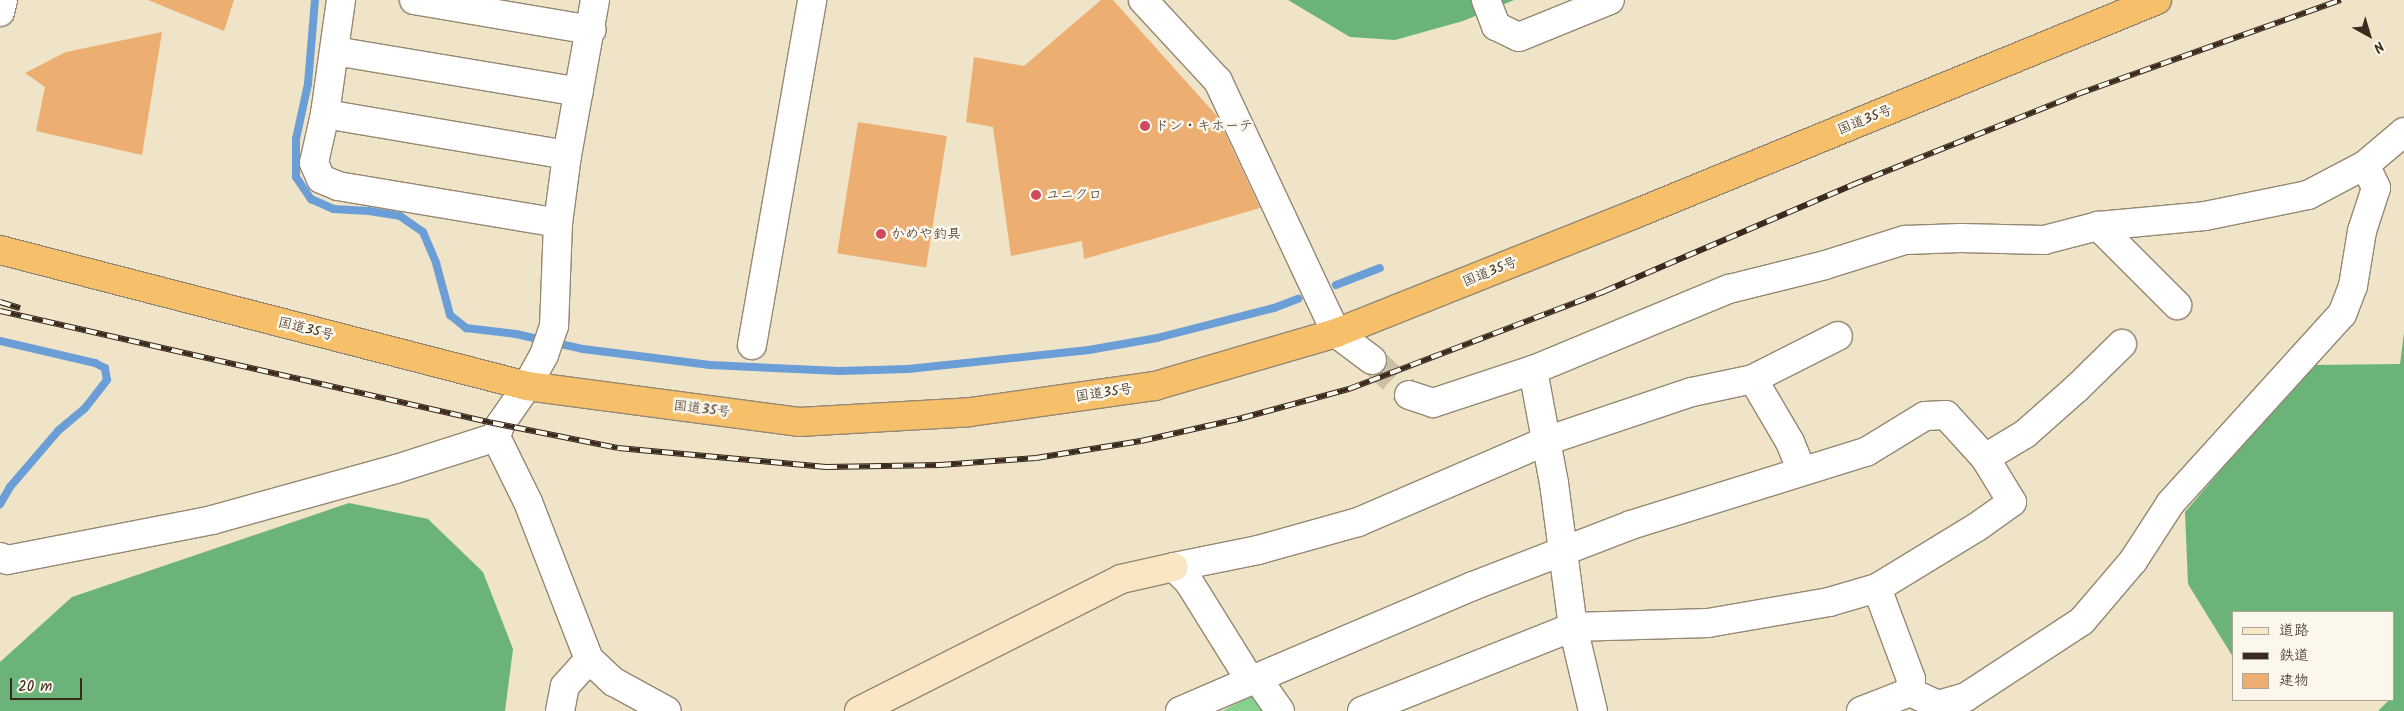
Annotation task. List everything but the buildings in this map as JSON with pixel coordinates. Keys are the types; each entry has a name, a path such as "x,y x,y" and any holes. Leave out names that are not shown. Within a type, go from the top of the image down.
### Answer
{"highway":[{"name":"国道35号","path":"0,250 526,386 799,422 970,412 1155,386 1336,333 1635,214 2141,3"}],"street":[{"path":"0,12 3,0"},
{"path":"341,0 325,114 314,163 321,179 338,186 558,222"},
{"path":"414,0 591,30"},
{"path":"595,0 567,155 558,222 554,326 544,355 500,424 496,437 528,502 589,659 614,682 667,711"},
{"path":"752,345 812,0"},
{"path":"1144,0 1218,81 1336,333 1372,360"},
{"path":"1486,0 1496,26 1519,37 1610,0"},
{"path":"335,51 579,92"},
{"path":"325,114 567,155"},
{"path":"1409,395 1433,403 1533,370 1729,289 1825,265 1905,240 1961,238 2044,240 2098,226 2205,216 2308,195 2365,165 2404,132"},
{"path":"1861,711 1910,692 1938,705 1966,697 2082,621 2133,561 2170,504 2342,314 2353,286 2362,231 2376,188 2365,165"},
{"path":"2098,226 2177,305"},
{"path":"859,711 1121,579 1258,550 1358,522 1546,441 1692,392 1753,379 1838,336"},
{"path":"1985,458 2025,434 2077,388 2122,344"},
{"path":"1533,370 1546,441 1573,627 1593,711"},
{"path":"1753,379 1790,442 1802,471"},
{"path":"1180,711 1464,590 1563,551 1632,525 1772,483 1802,471 1866,452 1925,416 1946,415 1985,458 2012,502 1977,527 1877,588 1829,602 1708,623 1573,627 1362,711"},
{"path":"2,563 212,520 396,469 496,437"},
{"path":"1174,568 1190,582 1253,679 1280,711"},
{"path":"1877,588 1911,679 1910,692"},
{"path":"560,711 565,686 589,659"}],"green space":[{"path":"1288,0 1514,0 1463,21 1395,40 1350,37"},
{"path":"2404,333 2404,711 2378,711 2388,701 2394,701 2394,611 2232,611 2232,655 2188,584 2185,512 2311,365 2400,364"},
{"path":"349,503 428,519 483,572 513,649 505,711 0,711 0,662 72,597"},
{"path":"1253,695 1266,711 1222,711"}],"waterway":[{"path":"315,0 308,84 296,139 296,177 311,199 333,209 369,211 400,216 423,232 436,263 450,315 466,328 516,334 583,349 710,365 839,371 908,369 1089,350 1157,338 1274,308 1298,299"},
{"path":"1336,285 1380,268"},
{"path":"0,341 95,363 105,368 107,380 84,409 58,431 10,487 0,504"}],"tunnel":[{"path":"1372,360 1409,395"}],"railway":[{"path":"0,311 493,423 618,448 826,467 940,465 1036,458 1141,441 1242,418 1349,389 1605,291 1852,185 2078,94 2341,0"},
{"path":"0,302 20,308"}],"place":[{"name":"ドン・キホーテ","path":"1145,126"},
{"name":"ユニクロ","path":"1036,195"},
{"name":"かめや釣具","path":"881,234"}]}
